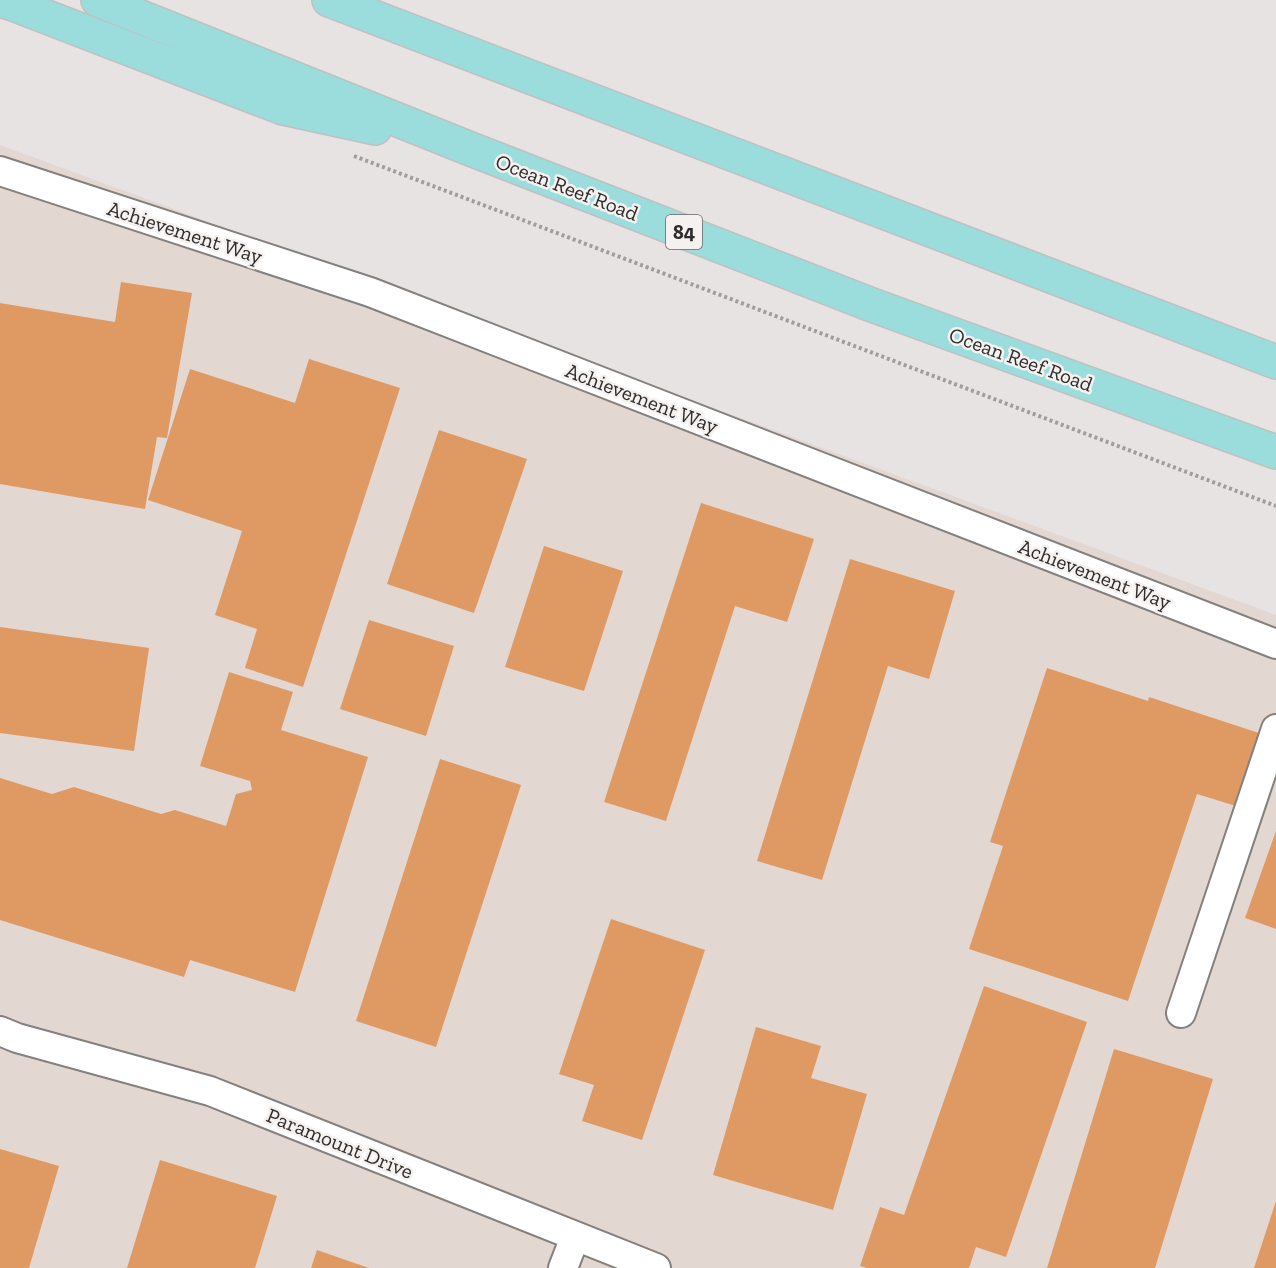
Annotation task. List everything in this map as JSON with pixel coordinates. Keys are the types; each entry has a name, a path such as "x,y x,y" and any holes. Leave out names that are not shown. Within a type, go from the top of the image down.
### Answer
{"main road":[{"path":"0,0 283,108 473,150"},
{"name":"Ocean Reef Road","path":"98,0 473,150 872,305 1276,452"},
{"path":"328,0 1276,362"}],"street":[{"name":"Achievement Way","path":"0,171 370,292 1276,644"},
{"path":"1181,1013 1276,729"},
{"name":"Paramount Drive","path":"6,1036 210,1091 656,1268"},
{"path":"563,1268 575,1237"}],"path":[{"path":"350,154 1276,506"}],"shaded area":[{"path":"0,145 1276,615 1276,1268 0,1268"}],"building":[{"path":"121,282 192,293 167,438 157,437 145,509 0,484 0,303 115,322"},
{"path":"309,359 400,388 303,687 245,668 257,629 215,615 242,531 148,500 190,369 295,403"},
{"path":"439,430 527,459 474,613 387,584"},
{"path":"701,503 814,539 787,622 735,606 666,821 604,802"},
{"path":"544,546 623,571 584,691 505,667"},
{"path":"850,559 955,591 929,679 888,666 822,880 757,861"},
{"path":"369,620 454,646 426,736 340,709"},
{"path":"0,627 149,648 134,751 0,733"},
{"path":"1047,668 1148,701 1149,697 1262,734 1239,807 1197,794 1128,1001 969,949 1003,846 990,842"},
{"path":"229,672 293,692 281,730 368,757 295,992 190,960 184,977 0,920 0,778 52,794 74,787 161,814 175,810 226,826 236,794 252,790 250,781 200,766"},
{"path":"440,759 521,785 436,1047 356,1021"},
{"path":"1276,831 1276,929 1245,918"},
{"path":"611,919 705,950 642,1140 582,1121 594,1085 559,1074"},
{"path":"984,986 1087,1022 1006,1257 976,1247 969,1268 867,1268 860,1266 880,1207 904,1215"},
{"path":"756,1027 821,1046 811,1078 867,1094 833,1210 713,1175"},
{"path":"1114,1049 1213,1079 1155,1268 1047,1268"},
{"path":"0,1149 59,1166 29,1268 0,1268"},
{"path":"160,1160 277,1196 255,1268 127,1268"},
{"path":"1276,1201 1276,1268 1254,1268"},
{"path":"317,1250 369,1268 311,1268"}]}
